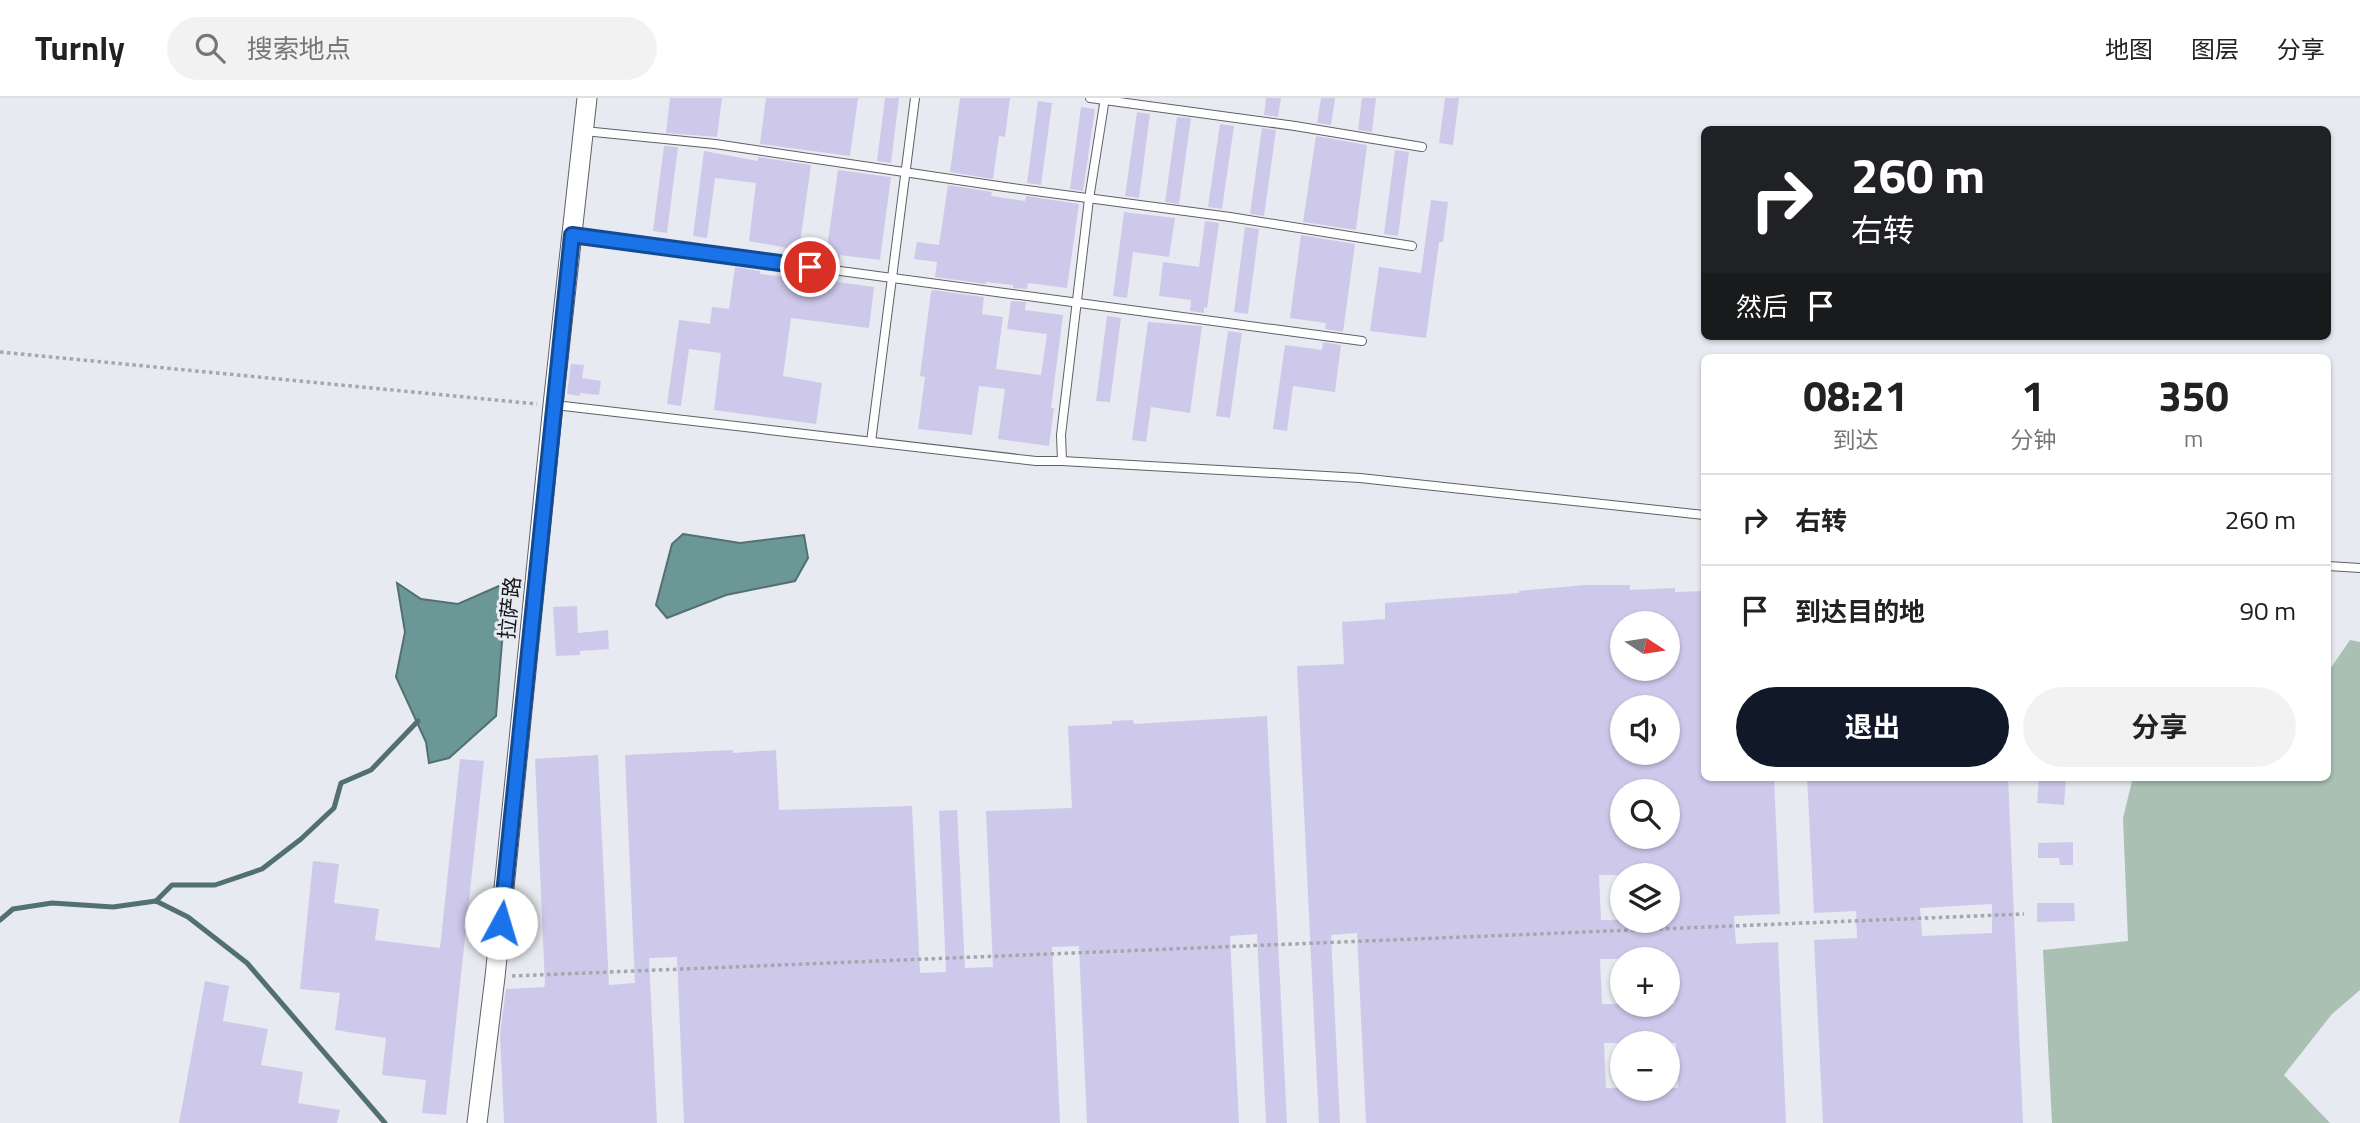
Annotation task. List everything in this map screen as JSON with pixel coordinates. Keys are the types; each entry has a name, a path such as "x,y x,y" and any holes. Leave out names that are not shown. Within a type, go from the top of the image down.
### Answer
{"street":[{"name":"拉萨路","path":"477,1123 495,977 587,98"}],"lane":[{"path":"871,442 915,98"},
{"path":"1090,98 1295,126 1422,147"},
{"path":"1062,461 1061,435 1089,199 1105,99"},
{"path":"584,131 715,145 1230,217 1412,246"},
{"path":"572,235 1362,341"},
{"path":"553,405 1036,461 1360,478 1701,515"},
{"path":"2331,566 2360,568"}],"path":[{"path":"0,352 553,405"},
{"path":"495,977 2024,914"}],"green space":[{"path":"2350,640 2360,642 2360,990 2332,1014 2284,1075 2330,1123 2052,1123 2043,950 2128,941 2123,818 2132,781 2331,781 2331,668"}],"water":[{"path":"683,534 740,543 804,535 808,558 795,581 726,595 667,618 656,605 672,544"},
{"path":"397,583 421,599 458,604 501,585 510,599 502,642 496,716 449,758 429,763 426,742 396,677 405,632"}],"building":[{"path":"670,98 722,98 717,137 666,133"},
{"path":"766,98 858,98 850,156 760,144"},
{"path":"885,98 899,98 891,163 877,161"},
{"path":"960,98 1010,98 1005,137 999,136 993,179 950,172"},
{"path":"1266,98 1281,98 1278,117 1264,115"},
{"path":"1321,98 1335,98 1331,125 1317,123"},
{"path":"1362,98 1376,98 1372,132 1358,130"},
{"path":"1445,98 1459,98 1453,145 1439,143"},
{"path":"1038,101 1052,103 1041,185 1027,183"},
{"path":"1081,107 1095,109 1083,191 1070,189"},
{"path":"1137,112 1150,114 1139,198 1125,196"},
{"path":"1177,117 1191,118 1179,204 1165,202"},
{"path":"1220,124 1234,126 1222,209 1208,207"},
{"path":"1262,128 1276,130 1264,216 1250,214"},
{"path":"1316,136 1367,145 1356,230 1303,222"},
{"path":"664,146 678,147 667,233 653,231"},
{"path":"1395,150 1409,152 1398,236 1384,234"},
{"path":"704,151 758,161 758,157 811,165 799,250 749,241 756,183 715,178 707,238 693,236"},
{"path":"838,170 891,177 880,260 840,255 839,264 825,262"},
{"path":"948,185 1025,201 1026,196 1079,204 1067,288 1028,283 1027,289 1013,288 1013,285 935,277 937,262 914,259 917,242 939,245"},
{"path":"1431,200 1448,202 1443,242 1439,242 1426,338 1370,331 1379,267 1421,273"},
{"path":"1124,212 1175,218 1169,257 1133,252 1127,298 1113,296"},
{"path":"1205,221 1219,223 1207,308 1204,307 1204,313 1190,311 1191,300 1159,296 1163,262 1199,267"},
{"path":"1245,227 1259,229 1248,314 1234,312"},
{"path":"1301,235 1355,244 1343,332 1325,329 1326,323 1290,318"},
{"path":"735,267 760,271 760,274 809,280 823,280 823,275 837,277 837,282 874,287 869,328 791,318 783,376 822,383 816,424 714,410 721,353 689,349 681,406 667,404 679,320 710,324 712,307 729,309"},
{"path":"933,290 984,297 982,314 1003,317 996,369 1041,375 1047,334 1007,329 1011,301 1026,302 1025,310 1063,315 1049,446 998,439 1005,389 979,386 972,435 918,429 925,377 920,376"},
{"path":"1107,316 1121,318 1110,402 1096,401"},
{"path":"1148,322 1202,326 1190,413 1151,407 1146,442 1132,440"},
{"path":"1228,331 1242,333 1230,418 1216,416"},
{"path":"1323,342 1341,345 1335,392 1293,386 1287,431 1273,429 1285,345 1322,350"},
{"path":"571,364 584,365 582,378 601,381 599,395 567,394"},
{"path":"1585,585 1630,585 1630,590 1675,588 1675,592 1701,591 1701,781 1774,781 1780,914 1734,916 1736,944 1778,942 1786,1123 1366,1123 1357,933 1331,935 1340,1123 1319,1123 1297,666 1344,664 1342,622 1385,619 1385,603"},
{"path":"577,606 578,633 608,630 609,649 580,651 580,655 556,656 553,607"},
{"path":"1267,716 1287,1123 1266,1123 1257,934 1230,936 1239,1123 1087,1123 1079,946 1052,947 1060,1123 684,1123 677,957 649,958 657,1123 504,1123 500,1034 506,989 544,987 545,984 535,759 598,755 609,985 635,983 625,755 733,750 733,753 776,750 779,810 912,806 920,973 946,972 939,811 957,810 965,968 993,967 986,811 1072,808 1068,726 1112,724 1112,721 1133,720 1134,724"},
{"path":"460,759 484,761 446,1115 422,1113 426,1080 382,1075 386,1038 335,1030 340,993 300,989 313,861 339,864 334,903 379,909 375,940 440,948"},
{"path":"1807,781 2008,781 2023,1123 1823,1123 1814,940 1857,938 1856,911 1814,913","holes":["1992,904 1992,933 1922,936 1920,908"]},
{"path":"2039,781 2066,781 2064,805 2037,803"},
{"path":"2073,842 2073,865 2060,865 2059,858 2038,858 2038,843"},
{"path":"2037,903 2074,903 2075,921 2037,922"},
{"path":"205,981 229,986 223,1021 268,1029 261,1065 303,1072 298,1103 340,1110 337,1123 179,1123"}],"waterway":[{"path":"156,901 172,885 215,885 262,869 301,839 334,808 341,783 371,770 418,721"},
{"path":"0,920 13,909 52,903 113,907 156,901 188,917 247,963 385,1123"}],"route":[{"path":"501,923 572,235 810,267"}]}
